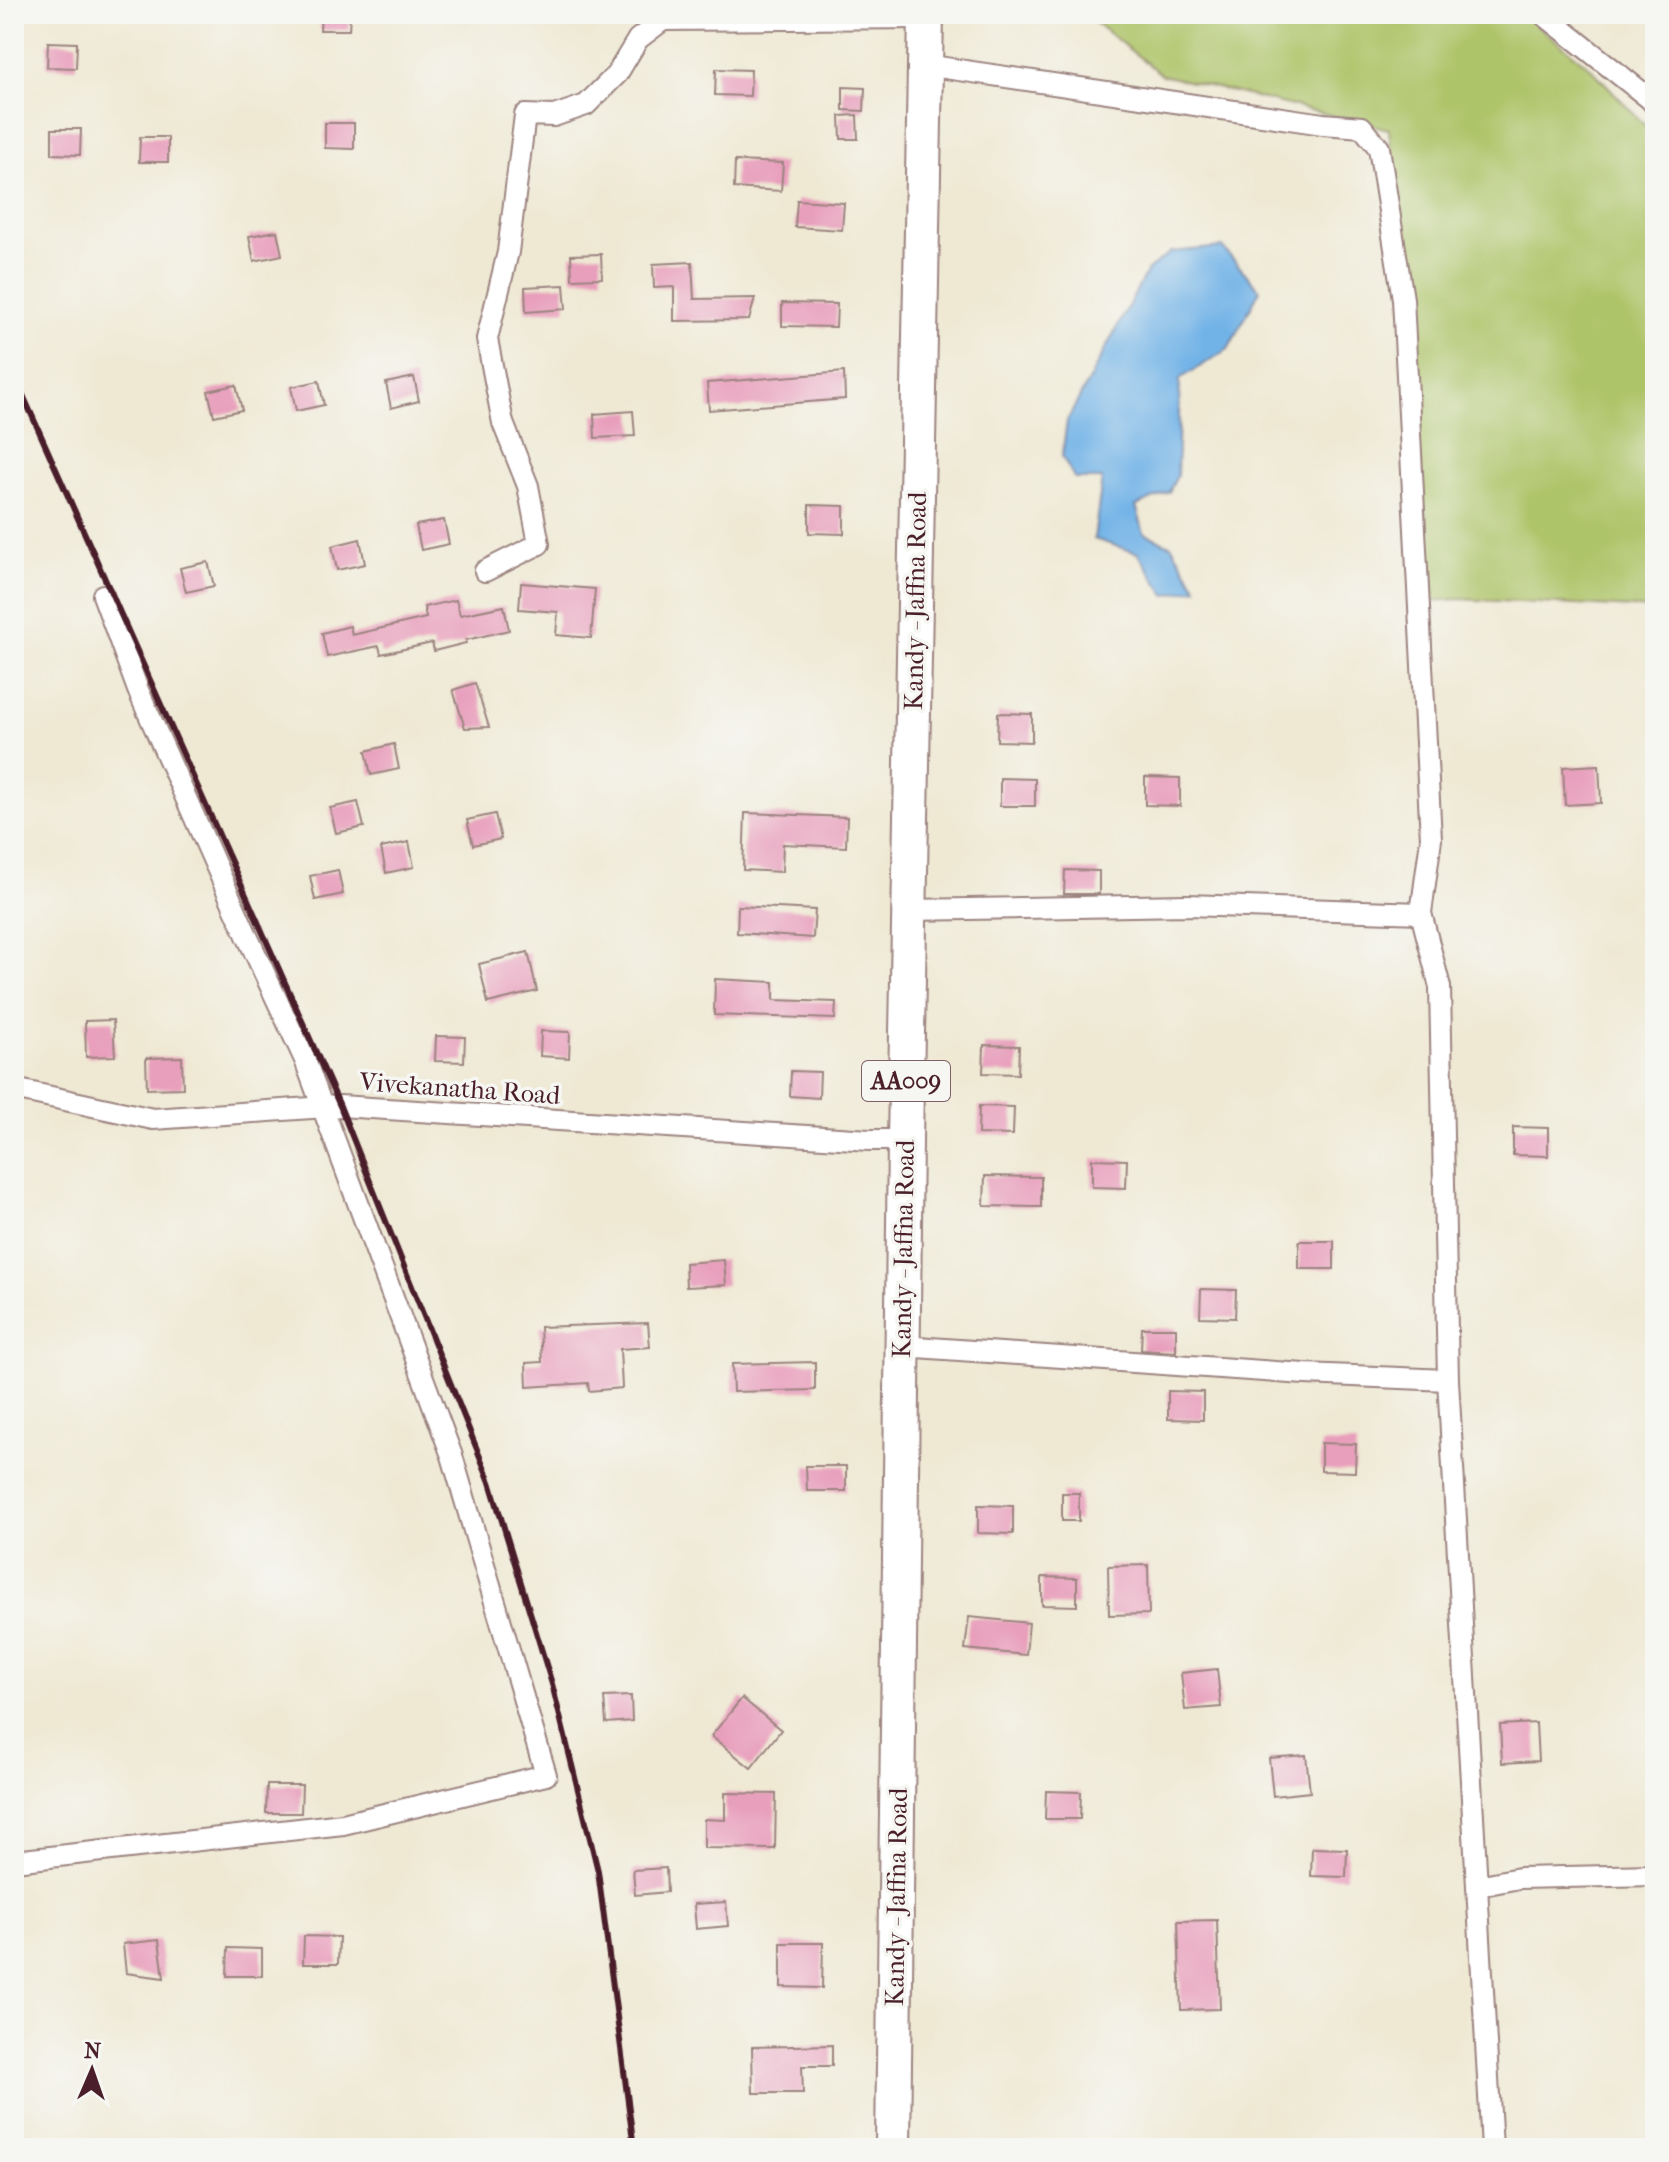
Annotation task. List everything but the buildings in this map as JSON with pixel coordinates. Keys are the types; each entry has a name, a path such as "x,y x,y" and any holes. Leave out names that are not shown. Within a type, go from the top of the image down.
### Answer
{"highway":[{"name":"Kandy - Jaffna Road","path":"893,2148 905,1140 926,16"}],"street":[{"path":"1543,14 1655,105"},
{"path":"485,571 539,544 528,486 503,423 487,339 508,252 525,115 554,116 586,105 617,74 638,39 663,20 926,16"},
{"path":"925,65 1323,124 1362,127 1379,148 1403,299 1431,839 1421,913 1440,987 1448,1380 1492,2148"},
{"path":"14,1861 343,1824 546,1775 452,1456 305,1060 138,690 103,595"},
{"path":"909,910 1188,905 1421,913"},
{"name":"Vivekanatha Road","path":"14,1089 153,1119 340,1106 905,1140"},
{"path":"902,1346 1305,1374 1448,1380"},
{"path":"1478,1886 1519,1878 1655,1875"}],"green space":[{"path":"1097,14 1522,14 1588,65 1655,136 1655,609 1458,599 1433,601 1389,129 1162,75 1096,23"}],"water":[{"path":"1222,247 1260,290 1228,349 1180,379 1177,476 1169,492 1136,506 1144,533 1172,546 1197,588 1166,595 1138,553 1094,539 1102,479 1075,479 1062,456 1067,421 1147,271 1171,252"}],"railway":[{"path":"14,375 340,1106 490,1482 552,1684 598,1871 634,2148"}]}
